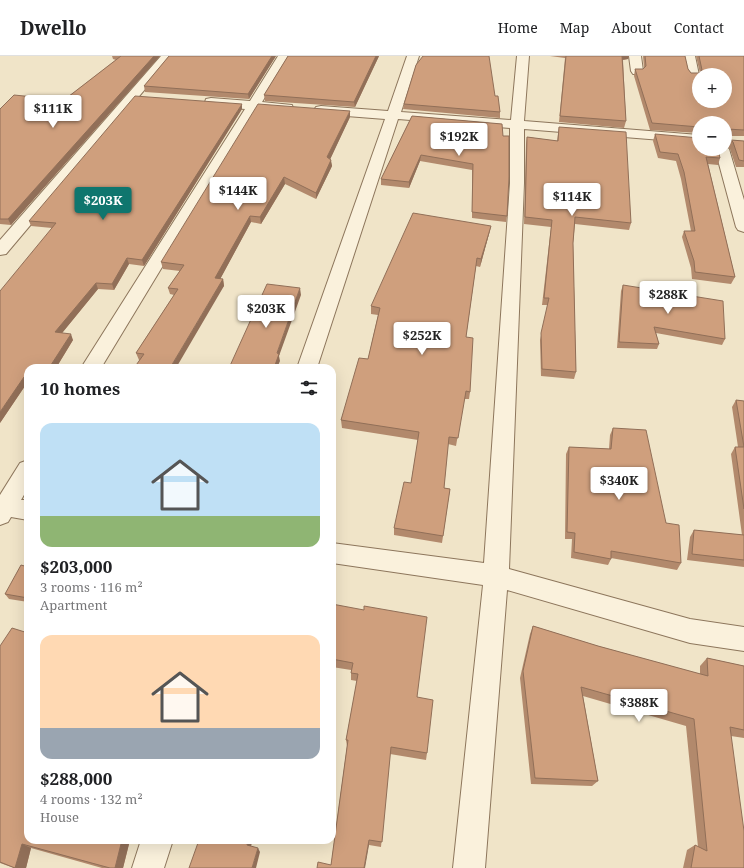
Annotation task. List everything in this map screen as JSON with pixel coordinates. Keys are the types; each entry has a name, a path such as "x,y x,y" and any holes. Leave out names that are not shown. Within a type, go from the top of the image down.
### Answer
{"street":[{"path":"0,250 167,56"},
{"path":"93,364 284,56"},
{"path":"308,364 413,56"},
{"path":"469,868 496,576 517,183 517,124 523,56"},
{"path":"635,56 637,71"},
{"path":"688,56 692,71"},
{"path":"132,96 147,98"},
{"path":"200,102 517,124 692,138"},
{"path":"729,156 744,227"},
{"path":"2,509 24,475"},
{"path":"2,509 24,510"},
{"path":"336,554 496,576 690,631 744,639"},
{"path":"148,868 156,844"}],"building":[{"path":"121,56 154,56 8,219 0,219 0,109 14,95 64,100"},
{"path":"169,56 272,56 248,94 144,86"},
{"path":"288,56 376,56 354,102 264,95"},
{"path":"423,56 489,56 495,96 498,96 500,112 404,104 416,65"},
{"path":"566,56 622,56 626,121 560,116"},
{"path":"645,56 685,56 688,69 692,73 692,108 732,108 732,68 702,68 699,56 744,56 744,130 732,129 732,116 692,116 692,126 652,123 635,69 643,69 646,66"},
{"path":"135,96 242,104 142,260 127,258 112,284 96,283 55,332 71,334 52,364 24,364 24,377 0,412 0,291 56,223 29,221"},
{"path":"258,104 350,111 327,157 331,160 316,193 284,177 260,217 250,216 215,278 223,279 172,364 137,364 144,354 136,353 178,289 168,288 184,265 161,262"},
{"path":"412,116 502,124 503,136 509,136 507,216 472,212 473,164 421,155 409,182 381,179"},
{"path":"559,127 626,132 631,223 575,217 573,243 576,372 542,369 541,333 549,298 544,298 552,220 525,217 527,137 558,141"},
{"path":"655,134 692,137 692,156 720,156 720,158 706,157 735,277 695,272 694,261 684,231 695,231 684,172 678,154 660,152"},
{"path":"732,140 744,141 744,161 739,160"},
{"path":"413,213 491,226 481,259 477,258 466,337 473,338 470,392 466,391 458,438 449,437 444,488 450,489 443,536 394,528 404,482 411,483 419,432 341,420 359,358 368,359 380,308 371,306"},
{"path":"267,284 300,288 277,353 279,354 275,364 231,364"},
{"path":"623,285 723,301 725,339 654,327 659,344 619,342"},
{"path":"736,400 744,401 744,447"},
{"path":"613,428 646,430 666,523 679,525 681,563 611,551 611,559 574,552 575,533 567,532 569,447 611,449"},
{"path":"735,447 744,447 744,509"},
{"path":"694,530 744,535 744,560 692,554"},
{"path":"21,565 24,566 24,597 5,594"},
{"path":"336,605 364,610 364,606 427,617 417,697 433,700 427,753 391,747 382,842 369,840 364,868 317,868 318,862 331,865 334,844 336,844 336,828 348,740 346,740 358,674 351,673 353,663 336,660"},
{"path":"533,626 598,646 708,676 707,658 744,666 744,730 730,727 744,831 744,868 691,868 695,845 707,851 694,719 581,687 598,781 535,778 523,671"},
{"path":"12,628 24,632 24,844 121,844 115,868 110,868 22,844 15,868 0,862 0,646"},
{"path":"198,844 247,844 258,848 252,868 189,868"}]}
